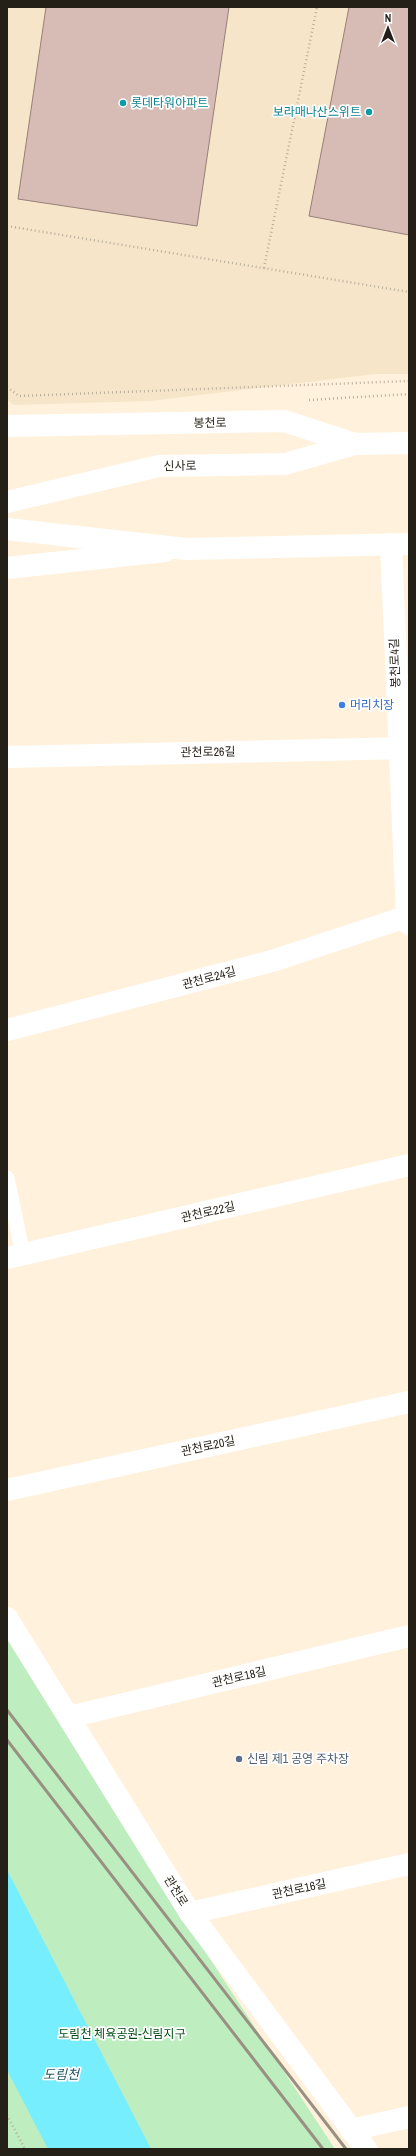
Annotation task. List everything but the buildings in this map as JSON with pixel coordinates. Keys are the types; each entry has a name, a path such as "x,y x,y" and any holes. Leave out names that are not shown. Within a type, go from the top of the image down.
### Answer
{"street":[{"name":"봉천로","path":"7,426 284,421 355,444 409,443"},
{"name":"신사로","path":"7,502 159,466 285,464 355,444"},
{"path":"7,529 186,549"},
{"path":"7,568 186,549 400,544"},
{"name":"봉천로4길","path":"400,544 408,920"},
{"name":"관천로26길","path":"7,757 404,747"},
{"name":"관천로24길","path":"7,1030 272,961 408,920"},
{"name":"관천로22길","path":"15,1256 409,1165"},
{"name":"관천로20길","path":"7,1490 409,1402"},
{"name":"관천로","path":"7,1618 190,1913 366,2149"},
{"name":"관천로18길","path":"69,1717 409,1636"},
{"name":"관천로16길","path":"190,1913 409,1864"},
{"path":"351,2130 409,2117"}],"lane":[{"path":"7,1178 15,1256"}],"path":[{"path":"264,268 317,7"},
{"path":"7,226 409,292"},
{"path":"7,387 20,396 409,381"},
{"path":"7,2115 25,2149"}],"shaded area":[{"path":"7,7 409,7 409,374 375,374 150,401 14,405 7,400"}],"green space":[{"name":"도림천 체육공원-신림지구","path":"7,1639 133,1842 335,2149 7,2149"}],"water":[{"name":"도림천","path":"7,1870 151,2149 48,2149 7,2070"}],"railway":[{"path":"7,1710 346,2149"},
{"path":"7,1740 323,2149"}],"place":[{"name":"롯데타워아파트","path":"123,103"},
{"name":"보라매나산스위트","path":"369,112"},
{"name":"머리치장","path":"342,705"},
{"name":"신림 제1 공영 주차장","path":"239,1759"}]}
